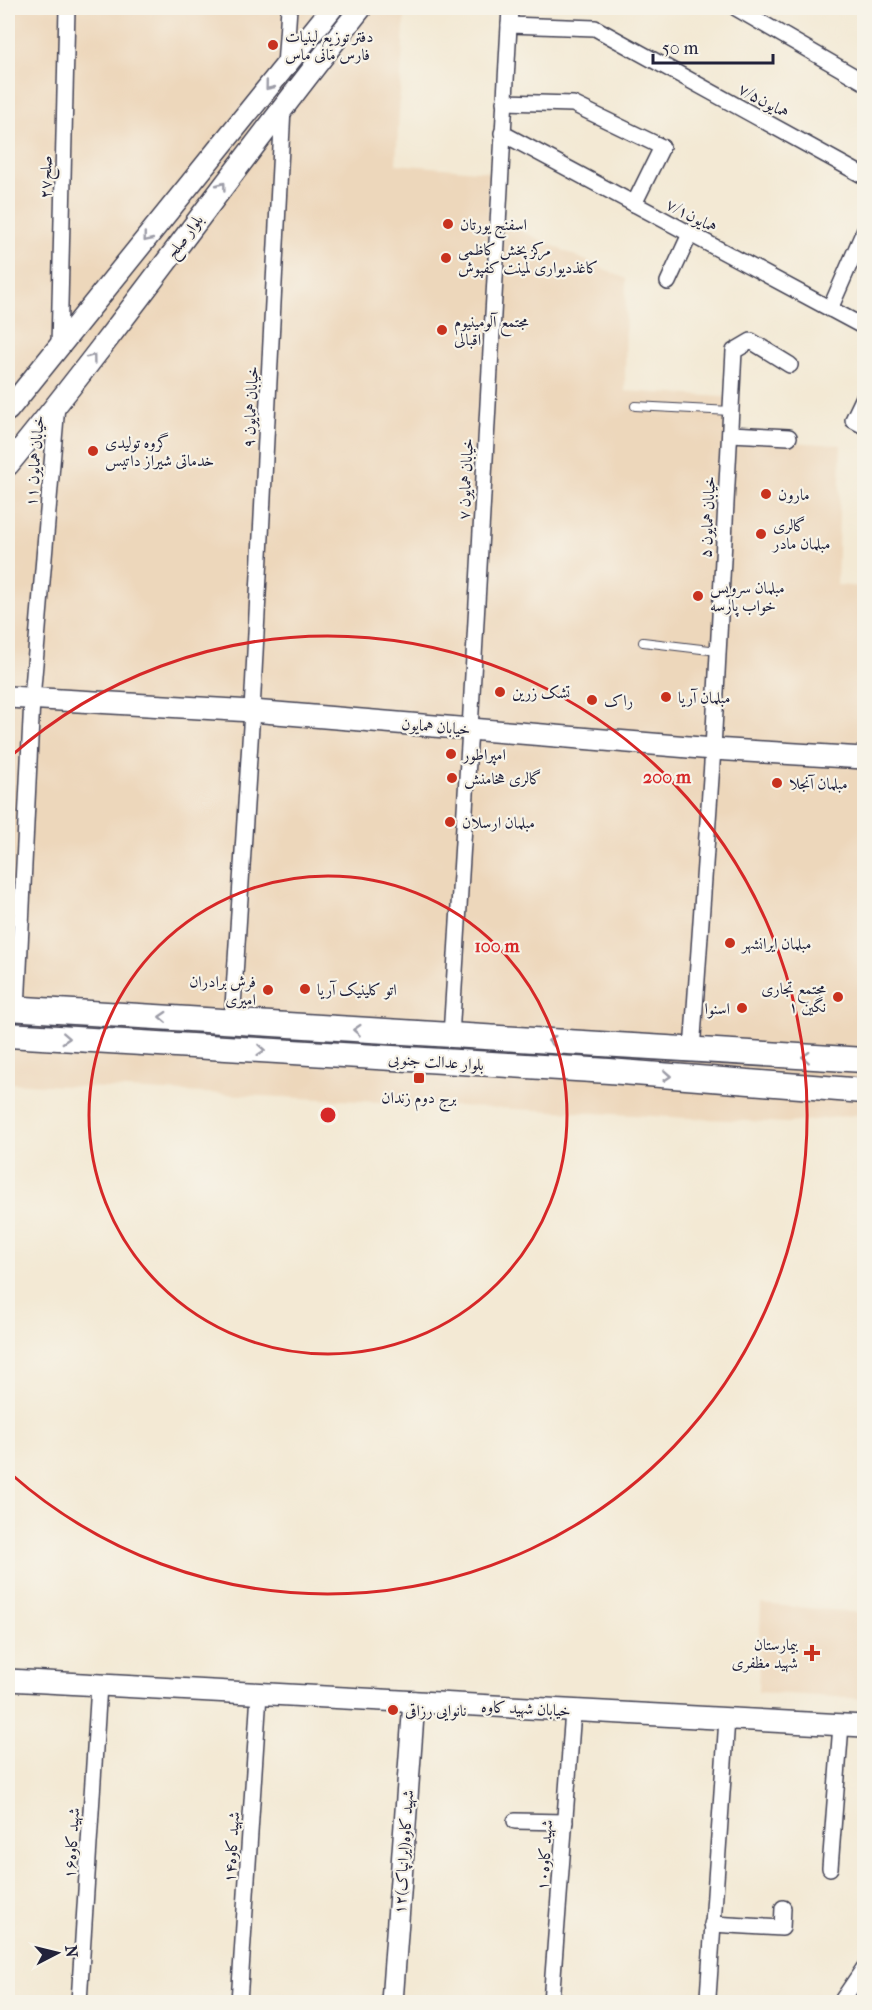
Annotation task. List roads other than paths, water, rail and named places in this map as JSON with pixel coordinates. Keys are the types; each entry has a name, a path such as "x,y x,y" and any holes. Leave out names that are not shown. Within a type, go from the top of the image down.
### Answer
{"main road":[{"name":"بلوار عدالت جنوبی","path":"12,1008 864,1060"},
{"name":"بلوار عدالت جنوبی","path":"8,1035 609,1071 864,1091"},
{"path":"609,1071 610,1045"}],"street":[{"name":"صلح۲۷","path":"59,347 67,8"},
{"path":"285,66 289,8"},
{"name":"بلوار صلح","path":"8,410 332,8"},
{"name":"بلوار صلح","path":"8,465 57,405 283,104 361,8"},
{"name":"خیابان همایون ۷","path":"451,1036 510,8"},
{"path":"735,8 864,82"},
{"name":"همایون۷/۵","path":"509,25 595,27 864,176"},
{"path":"504,102 573,104 663,147 634,204"},
{"name":"خیابان همایون ۹","path":"232,1022 252,711 283,104"},
{"name":"همایون۷/۱","path":"502,133 864,327"},
{"path":"830,309 864,231"},
{"path":"668,282 690,234"},
{"name":"خیابان همایون ۵","path":"692,1050 713,749 734,351 751,341 790,365"},
{"path":"864,398 853,420 864,426"},
{"name":"خیابان همایون ۱۱","path":"12,1008 26,845 32,699 57,405"},
{"path":"730,434 789,437"},
{"name":"خیابان همایون","path":"8,698 252,711 713,749 864,758"},
{"name":"خیابان شهید کاوه","path":"8,1680 864,1726"},
{"name":"شهید کاوه۱۶","path":"79,2002 99,1685"},
{"name":"شهید کاوه۱۴","path":"238,2002 259,1694"},
{"name":"۱۲شهید کاوه(ایرانپاک)","path":"392,2002 414,1702"},
{"name":"شهید کاوه۱۰","path":"551,2002 573,1711"},
{"path":"708,1997 727,1719"},
{"path":"830,1868 841,1725"},
{"path":"515,1821 565,1822"},
{"path":"712,1924 782,1928 783,1908"},
{"path":"841,2002 864,1968"}],"lane":[{"path":"635,406 731,411"},
{"path":"643,642 718,651"}],"place":[{"name":"دفتر توزیع لبنیات فارس مانی ماس","path":"273,45"},
{"name":"اسفنج یورتان","path":"448,224"},
{"name":"مرکز پخش کاظمی کاغذدیواری لمینت کفپوش","path":"446,258"},
{"name":"مجتمع آلومینیوم اقبالی","path":"442,330"},
{"name":"گروه تولیدی خدماتی شیراز داتیس","path":"93,451"},
{"name":"مارون","path":"766,494"},
{"name":"گالری مبلمان مادر","path":"761,534"},
{"name":"مبلمان سرویس خواب پارسه","path":"698,596"},
{"name":"تشک زرین","path":"500,692"},
{"name":"مبلمان آریا","path":"666,697"},
{"name":"راک","path":"592,700"},
{"name":"امپراطور","path":"451,754"},
{"name":"گالری هخامنش","path":"452,778"},
{"name":"مبلمان آنجلا","path":"777,783"},
{"name":"مبلمان ارسلان","path":"450,822"},
{"name":"مبلمان ایرانشهر","path":"730,943"},
{"name":"اتو کلینیک آریا","path":"305,989"},
{"name":"فرش برادران امیری","path":"268,990"},
{"name":"مجتمع تجاری نگین ۱","path":"838,997"},
{"name":"اسنوا","path":"742,1008"},
{"name":"برج دوم زندان","path":"419,1078"},
{"name":"بیمارستان شهید مظفری","path":"812,1653"},
{"name":"نانوایی رزاقی","path":"393,1710"}]}
